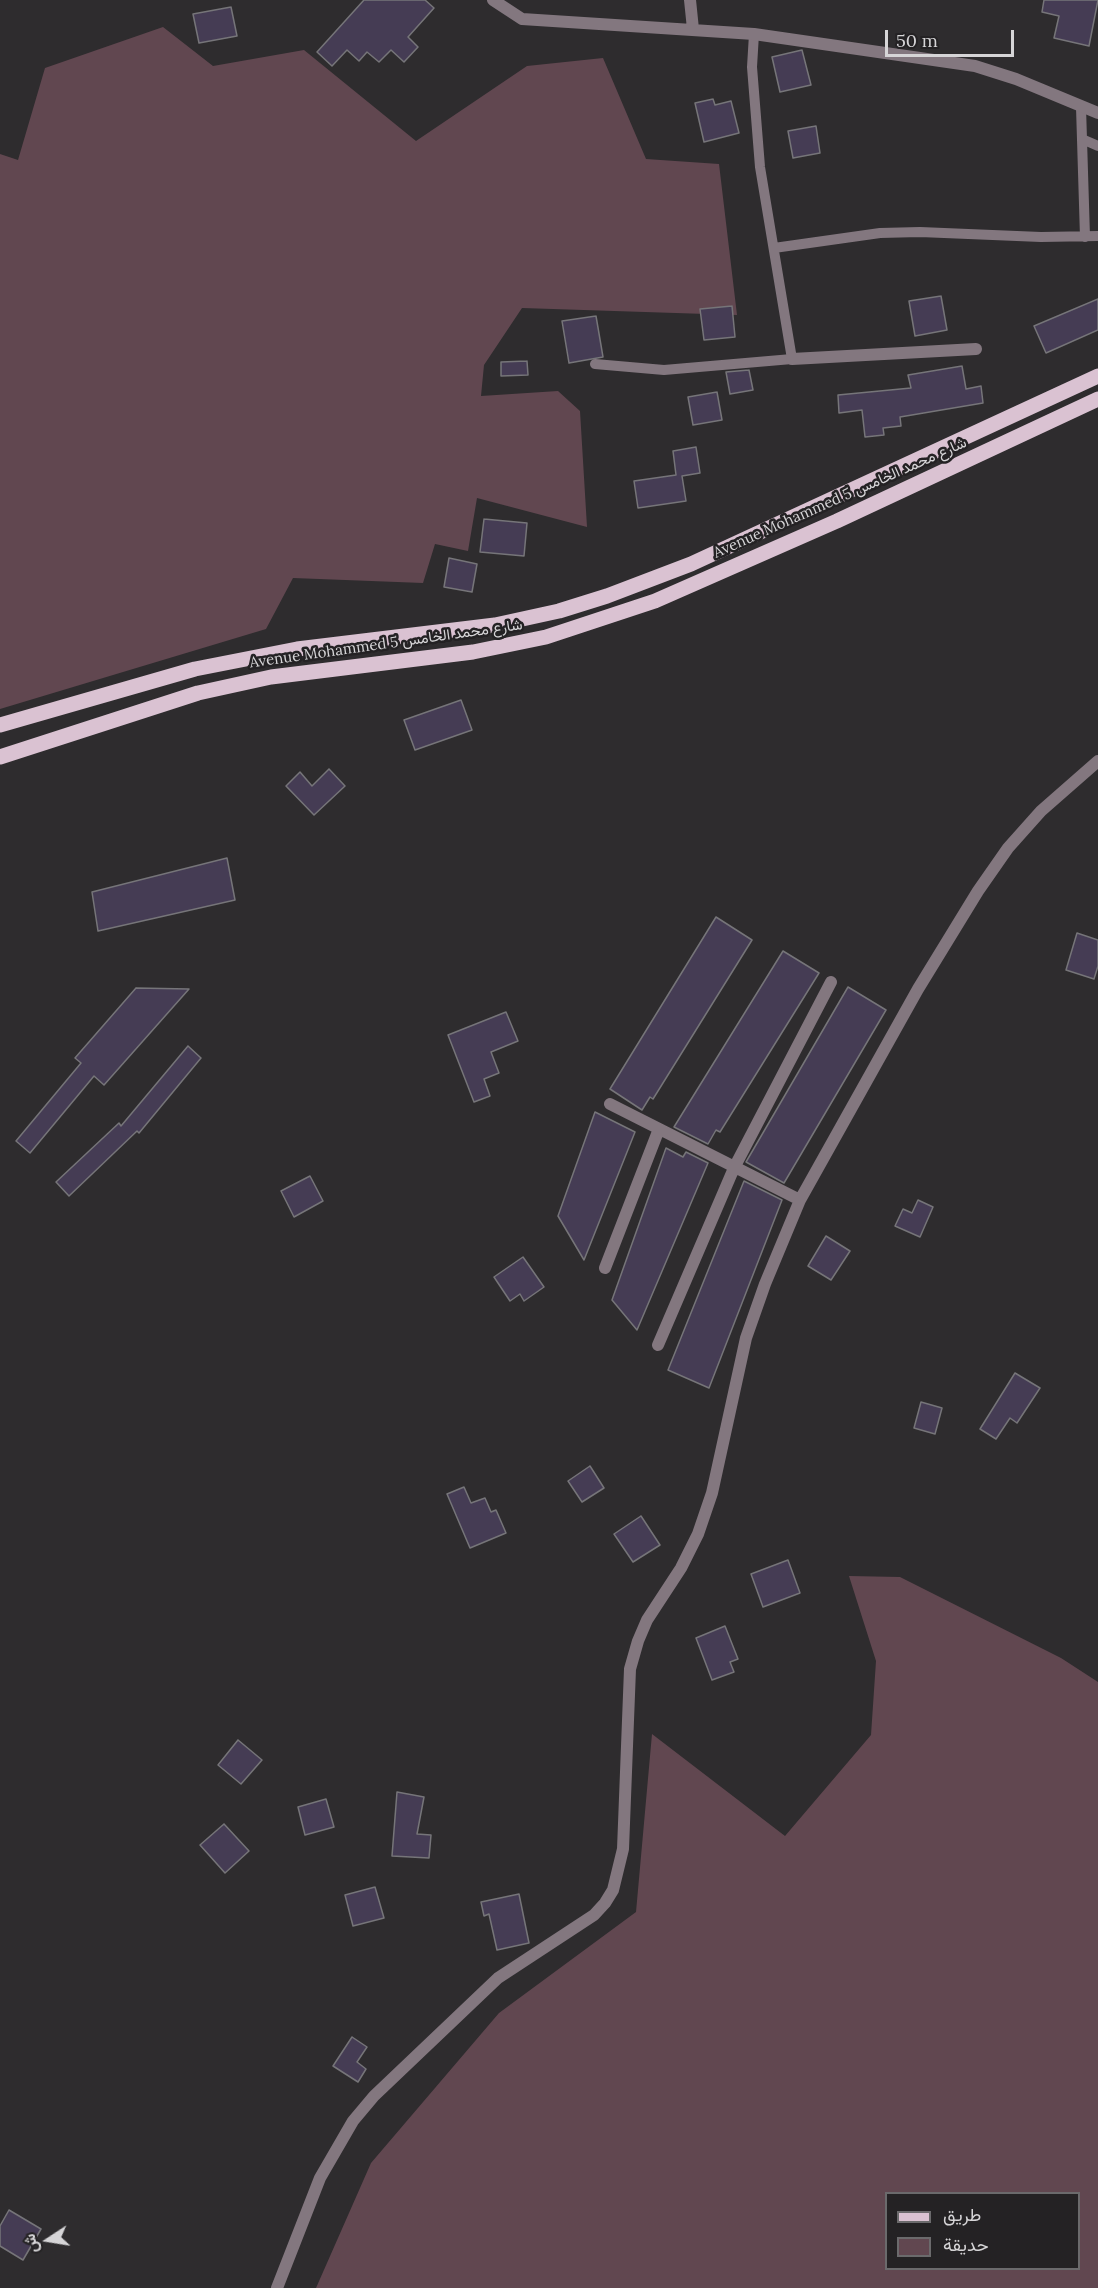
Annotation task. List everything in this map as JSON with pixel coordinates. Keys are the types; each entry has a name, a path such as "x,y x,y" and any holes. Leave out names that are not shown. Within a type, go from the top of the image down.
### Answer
{"main road":[{"name":"Avenue Mohammed 5 شارع محمد الخامس","path":"0,725 195,669 297,649 495,625 559,612 691,564 1098,376"},
{"name":"Avenue Mohammed 5 شارع محمد الخامس","path":"0,757 198,693 261,679 473,652 546,638 655,601 837,521 1098,399"}],"street":[{"path":"493,0 522,20 754,34 975,66 1016,79 1098,113"},
{"path":"690,0 693,29"},
{"path":"792,359 976,349"},
{"path":"277,2288 320,2178 353,2121 374,2096 498,1978 594,1915 613,1890 624,1849 630,1669 647,1620 681,1568 698,1534 712,1492 746,1338 765,1284 800,1200 918,989 978,891 1008,848 1041,811 1098,761"},
{"path":"658,1345 734,1168 831,982"},
{"path":"610,1104 800,1200"},
{"path":"605,1268 658,1129"}],"lane":[{"path":"596,364 664,370 792,359 754,113 752,67 754,34"},
{"path":"1081,107 1085,237"},
{"path":"1082,139 1098,146"},
{"path":"774,248 879,233 1098,236"}],"green space":[{"path":"163,27 213,66 304,50 416,141 527,66 603,58 646,159 719,164 737,315 522,308 484,365 481,396 558,391 580,411 587,527 477,498 468,551 435,544 423,583 293,578 266,629 0,709 0,154 18,160 45,68"},
{"path":"849,1576 900,1577 1061,1658 1098,1682 1098,2288 316,2288 371,2163 499,2013 636,1912 652,1734 785,1836 871,1735 876,1661"}],"building":[{"path":"364,0 425,0 434,8 408,37 418,47 404,62 391,50 379,62 367,52 359,61 347,50 332,66 317,52"},
{"path":"1044,0 1098,0 1089,46 1054,38 1059,16 1042,12"},
{"path":"231,7 237,36 199,43 193,14"},
{"path":"802,50 811,85 780,92 772,57"},
{"path":"713,99 715,105 731,101 739,133 704,142 695,103"},
{"path":"816,126 820,153 793,158 788,131"},
{"path":"941,296 947,330 915,336 909,301"},
{"path":"1098,299 1098,330 1046,353 1034,326"},
{"path":"732,306 735,337 704,340 700,309"},
{"path":"596,316 603,357 569,363 562,321"},
{"path":"527,361 528,375 501,376 501,362"},
{"path":"962,366 966,389 981,386 983,403 900,417 901,426 883,428 884,435 865,437 862,410 839,413 838,395 911,388 908,375"},
{"path":"749,370 753,390 730,394 726,372"},
{"path":"717,392 722,420 693,425 688,397"},
{"path":"696,447 700,473 682,476 686,501 638,508 634,481 676,475 673,451"},
{"path":"484,519 527,523 524,556 480,552"},
{"path":"449,558 477,564 472,592 444,587"},
{"path":"461,700 472,730 415,750 404,720"},
{"path":"329,769 345,786 314,815 286,786 300,772 312,786"},
{"path":"227,858 235,900 98,931 92,892"},
{"path":"716,917 752,940 653,1099 650,1097 642,1110 610,1089"},
{"path":"1077,933 1098,940 1098,966 1094,979 1066,970"},
{"path":"783,951 819,973 720,1132 716,1130 708,1144 674,1127"},
{"path":"848,987 886,1010 784,1183 746,1162"},
{"path":"136,988 189,989 104,1085 94,1076 30,1153 16,1141 81,1063 75,1058"},
{"path":"506,1012 518,1041 491,1052 499,1073 484,1079 490,1096 474,1102 448,1035"},
{"path":"188,1046 201,1058 139,1133 137,1131 69,1196 56,1182 119,1123 121,1126"},
{"path":"595,1112 635,1132 584,1260 558,1216"},
{"path":"666,1148 683,1157 686,1152 708,1163 637,1330 612,1300"},
{"path":"310,1176 323,1201 294,1217 281,1191"},
{"path":"744,1181 782,1200 709,1388 668,1370"},
{"path":"918,1200 933,1207 920,1237 895,1226 903,1209 912,1213"},
{"path":"826,1236 850,1251 831,1280 808,1266"},
{"path":"523,1257 544,1287 524,1301 520,1294 510,1301 494,1277"},
{"path":"1015,1373 1040,1388 1017,1423 1010,1418 996,1439 980,1429"},
{"path":"921,1402 942,1408 935,1434 914,1428"},
{"path":"590,1466 604,1488 582,1502 568,1481"},
{"path":"464,1487 471,1503 485,1498 491,1512 496,1510 506,1533 470,1548 447,1494"},
{"path":"641,1516 660,1545 633,1562 614,1534"},
{"path":"788,1560 800,1593 763,1607 751,1574"},
{"path":"725,1626 738,1659 730,1662 734,1672 712,1680 696,1638"},
{"path":"238,1740 262,1760 241,1784 218,1765"},
{"path":"397,1792 424,1797 417,1834 431,1835 429,1858 392,1856"},
{"path":"326,1799 334,1827 305,1835 298,1807"},
{"path":"224,1824 249,1851 225,1873 200,1845"},
{"path":"375,1887 384,1918 353,1926 345,1895"},
{"path":"519,1894 529,1943 497,1950 489,1914 484,1916 481,1902"},
{"path":"352,2037 367,2047 357,2062 366,2069 358,2082 333,2066"},
{"path":"9,2210 41,2229 23,2260 0,2246 0,2226"}]}
